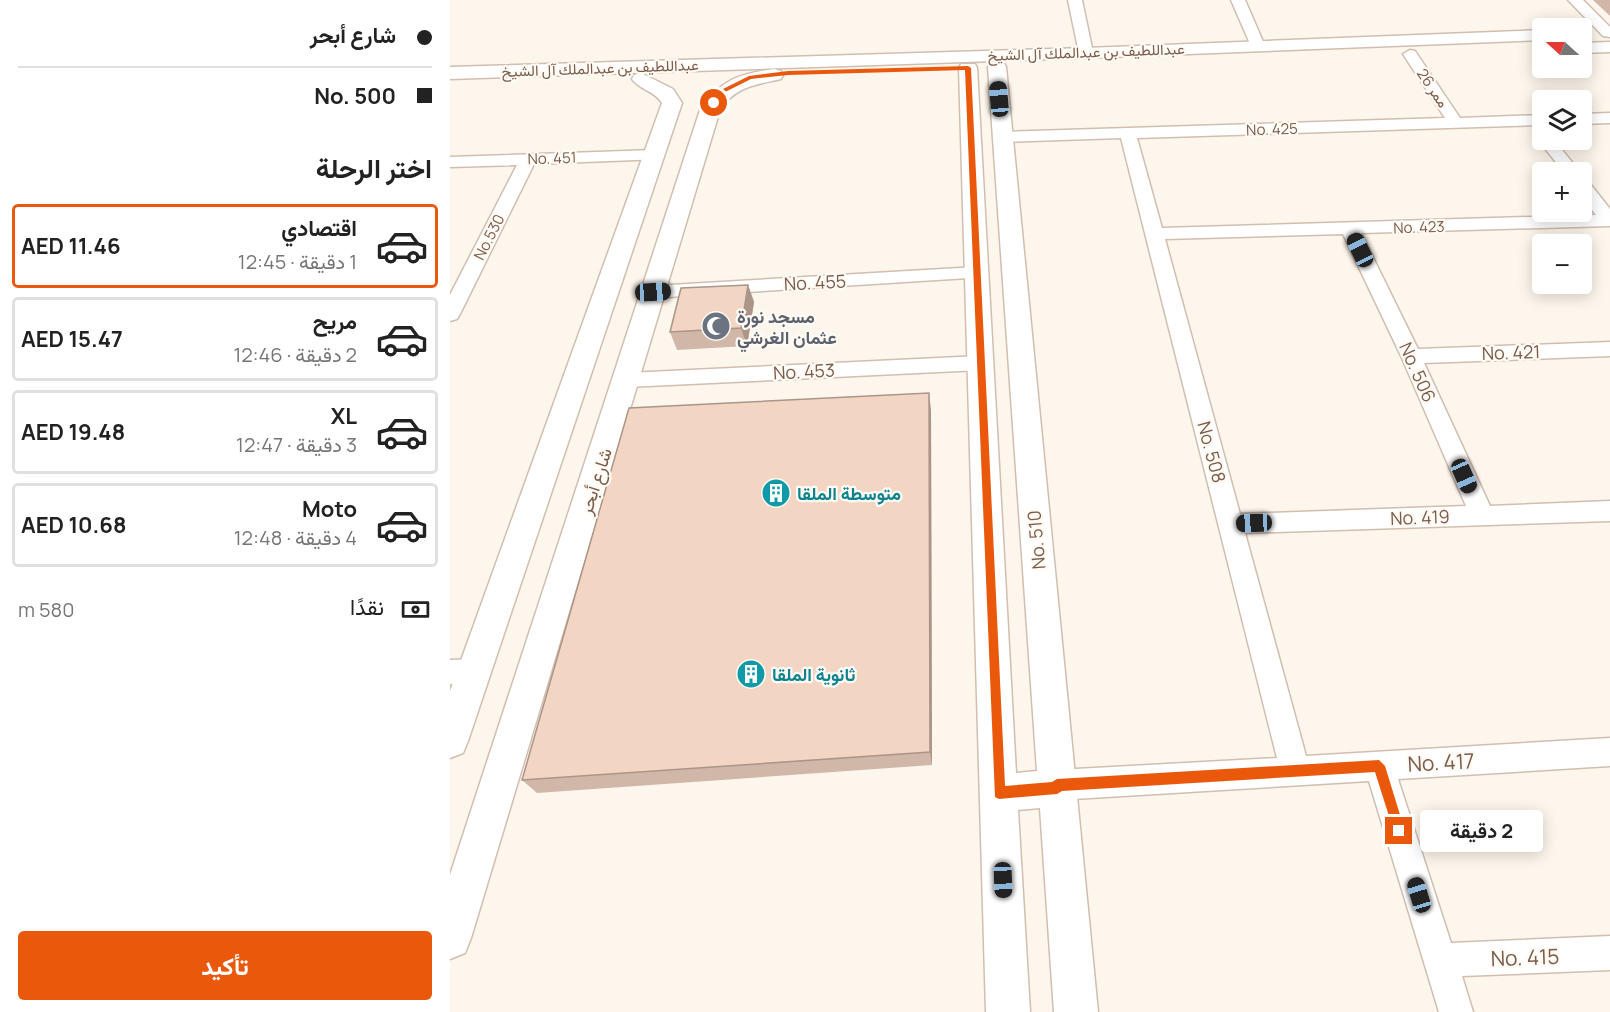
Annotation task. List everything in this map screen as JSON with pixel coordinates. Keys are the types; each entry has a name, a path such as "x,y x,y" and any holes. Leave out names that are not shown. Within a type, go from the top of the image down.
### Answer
{"street":[{"path":"1075,0 1086,53"},
{"path":"1238,0 1258,46"},
{"path":"1575,0 1609,38"},
{"name":"عبداللطيف بن عبدالملك آل الشيخ","path":"450,73 1086,53 1532,35"},
{"path":"1510,36 1523,50"},
{"path":"1592,36 1609,38"},
{"path":"1592,44 1609,38"},
{"name":"عبداللطيف بن عبدالملك آل الشيخ","path":"450,84 788,73 983,74 1532,50"},
{"name":"ممر 26","path":"1410,54 1456,123"},
{"name":"شارع أبحر","path":"450,741 462,671 655,154 690,108 749,78 788,73"},
{"path":"983,74 977,273 1008,1012"},
{"name":"No. 510","path":"983,74 1002,137 1076,1012"},
{"path":"641,79 666,93 672,103 690,108"},
{"name":"شارع أبحر","path":"450,938 653,292 690,108"},
{"path":"1592,119 1610,118"},
{"name":"No. 425","path":"1002,137 1532,120"},
{"name":"No. 508","path":"1128,133 1295,771"},
{"path":"1554,150 1564,162"},
{"name":"No. 451","path":"450,162 655,154"},
{"name":"No.530","path":"450,314 455,295 528,159"},
{"path":"1592,198 1610,220"},
{"name":"No. 423","path":"1156,234 1610,220"},
{"name":"No. 506","path":"1350,229 1411,356 1482,515"},
{"name":"No. 455","path":"653,292 977,273"},
{"name":"No. 421","path":"1411,356 1610,349"},
{"name":"No. 453","path":"627,380 980,363"},
{"name":"No. 419","path":"1231,524 1610,511"},
{"name":"No. 417","path":"1057,787 1610,752"},
{"path":"1379,766 1456,1012"},
{"path":"999,793 1057,787"},
{"name":"No. 415","path":"1440,960 1610,953"}],"building":[{"path":"748,285 741,328 670,332 681,288"},
{"path":"929,393 930,752 522,780 629,408"}],"place":[{"name":"مسجد نورة عثمان الغرشي","path":"716,326"},
{"name":"متوسطة الملقا","path":"776,493"},
{"name":"ثانوية الملقا","path":"751,674"}],"route":[{"path":"714,103 723,91 749,78 788,73 968,68 999,793 1057,788 1057,785 1379,766 1399,831"}]}
